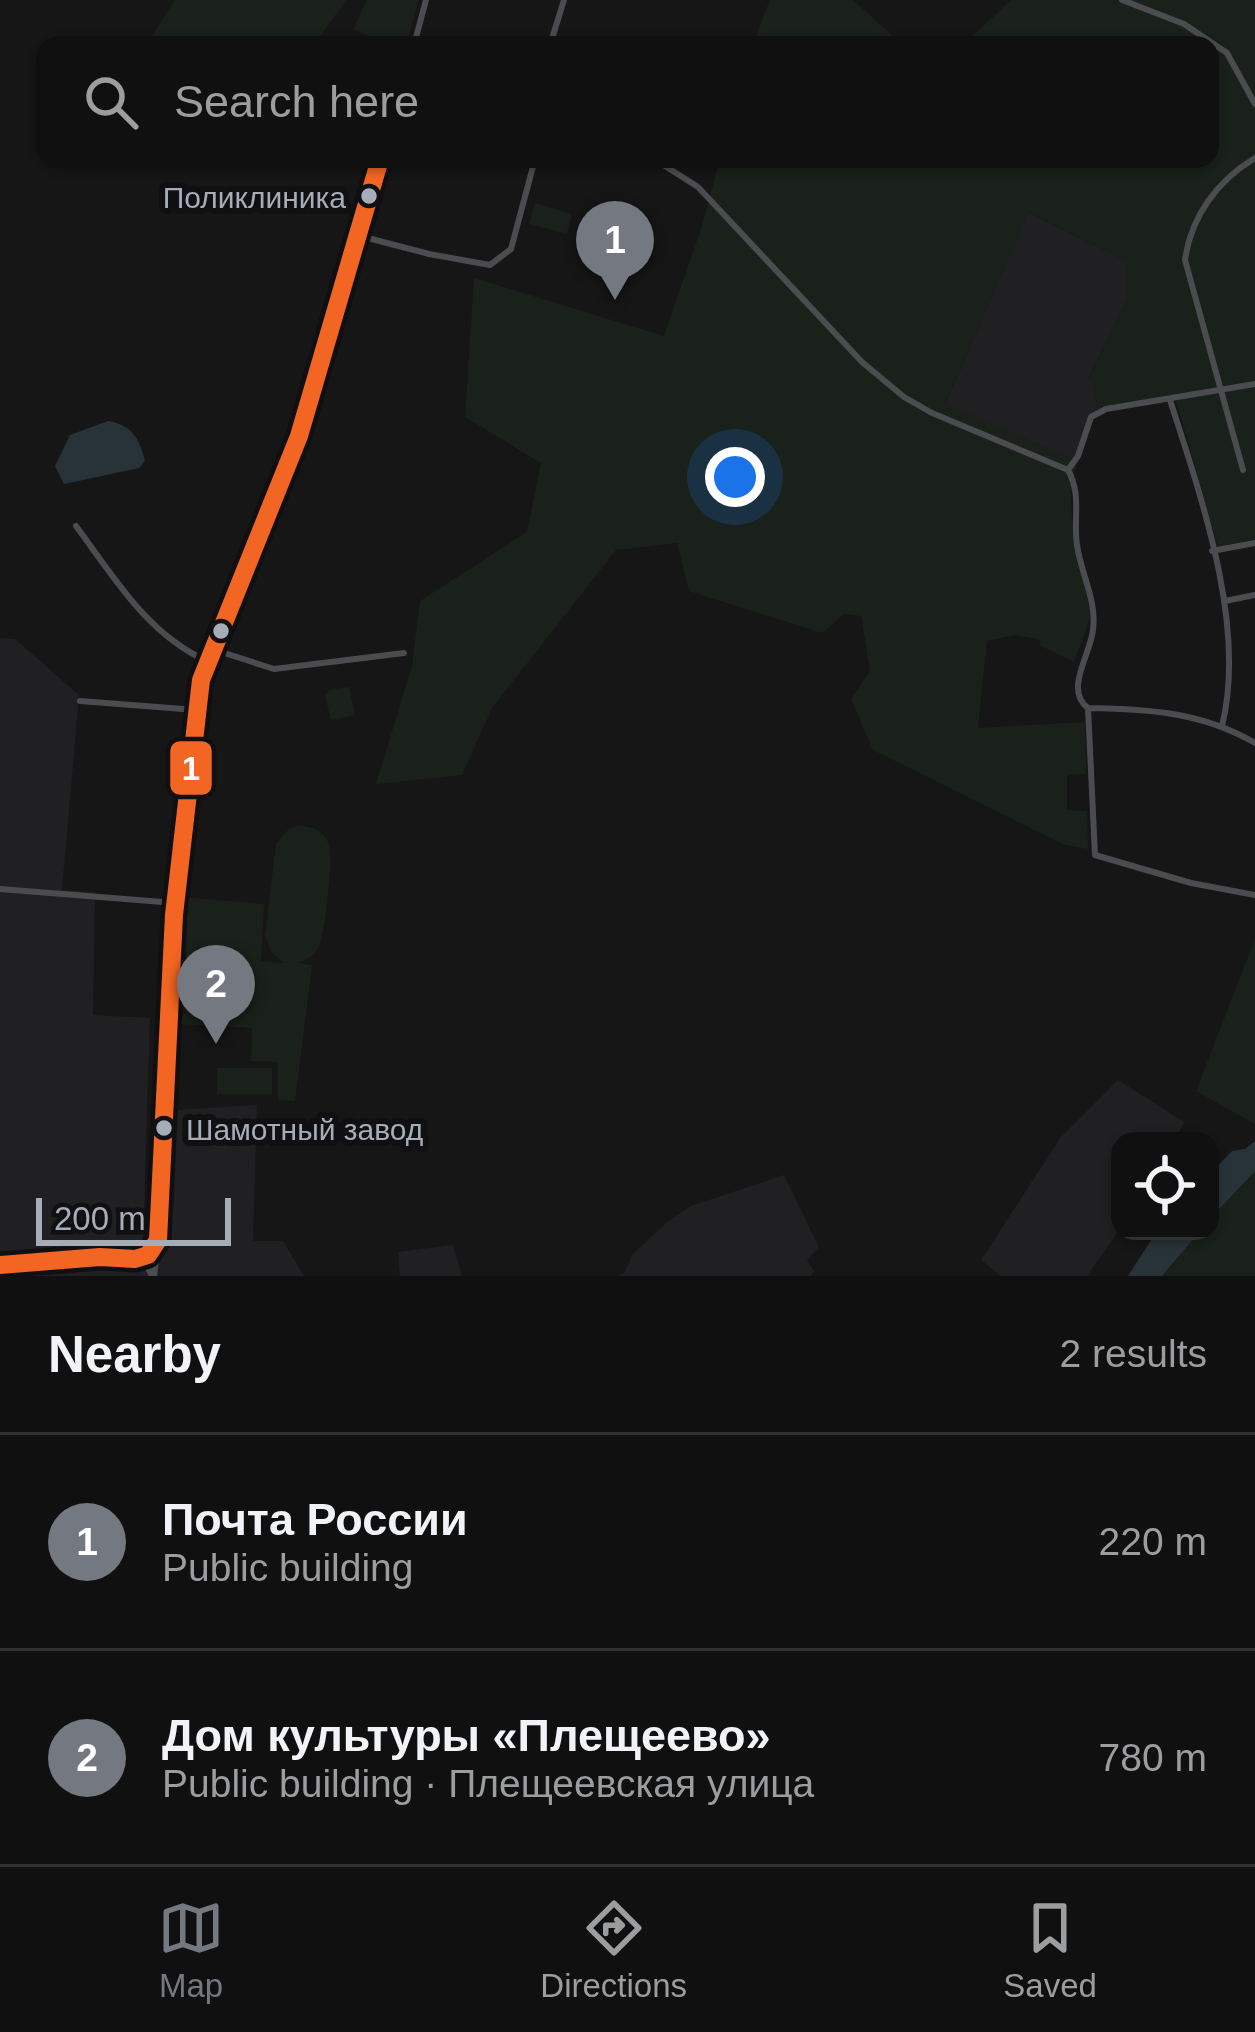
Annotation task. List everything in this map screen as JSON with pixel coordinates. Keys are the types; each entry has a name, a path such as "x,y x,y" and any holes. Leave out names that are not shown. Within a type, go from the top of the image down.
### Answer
{"street":[{"path":"416,36 426,0"},
{"path":"553,36 564,0"},
{"path":"1122,0 1184,24 1202,36"},
{"path":"1219,48 1227,53 1255,104"},
{"path":"1243,470 1185,260 1187,243 1205,205 1232,172 1254,161"},
{"path":"153,1276 175,903 196,710 207,661 299,436 378,168"},
{"path":"360,236 490,265 511,249 533,168"},
{"path":"668,168 698,187 862,362 904,397 1068,470 1075,483 1077,544 1094,611 1088,657 1075,692 1078,700 1088,708 1162,709 1222,726 1255,743"},
{"path":"1068,470 1078,456 1090,417 1106,409 1255,384"},
{"path":"1170,400 1225,601 1231,664 1222,726"},
{"path":"76,526 140,614 207,661"},
{"path":"1212,551 1255,544"},
{"path":"1225,601 1255,595"},
{"path":"212,649 274,669 404,653"},
{"path":"80,701 196,710"},
{"path":"1088,708 1095,855 1191,883 1255,895"},
{"path":"0,889 175,903"},
{"path":"0,1265 135,1259 148,1256 158,1240"},
{"path":"135,1259 153,1276"}],"shaded area":[{"path":"175,0 346,0 320,36 152,36"},
{"path":"367,0 419,0 409,36 370,36 353,30"},
{"path":"770,0 853,0 893,36 756,36"},
{"path":"1011,0 1255,0 1255,541 1218,547 1171,395 1098,409 1093,382 1088,379 1127,300 1127,261 1029,212 945,404 1078,461 1072,518 1090,608 1074,662 1041,646 1039,639 1015,635 987,641 978,728 1085,722 1086,774 1067,775 1067,810 1087,811 1088,849 1065,845 873,750 851,699 870,671 861,616 844,614 822,633 689,591 677,543 616,550 492,708 462,775 376,784 412,666 420,601 527,532 541,463 465,417 474,278 664,336 718,168 1219,168 1219,36 973,36"},
{"path":"535,203 572,214 567,234 529,224"},
{"path":"1028,212 1127,261 1127,300 1088,378 1098,409 1089,416 1078,461 945,405"},
{"path":"108,421 133,434 145,461 139,468 64,484 55,466 70,435"},
{"path":"0,638 15,639 79,695 62,890 95,892 93,1015 150,1018 143,1240 170,1241 175,1110 257,1105 253,1241 283,1241 304,1276 0,1276"},
{"path":"349,687 355,715 331,720 325,696 329,690"},
{"path":"297,826 322,834 330,862 319,946 298,963 312,965 295,1101 278,1100 278,1062 251,1061 252,1028 177,1024 181,897 264,904 261,961 284,963 271,952 265,936 276,844"},
{"path":"1255,939 1255,1124 1196,1091"},
{"path":"217,1068 272,1068 272,1094 217,1094"},
{"path":"1118,1080 1184,1122 1179,1132 1111,1132 1112,1240 1087,1276 1001,1276 981,1260 1061,1137"},
{"path":"1255,1141 1255,1171 1219,1209 1219,1165 1232,1151"},
{"path":"1255,1171 1255,1276 1162,1276 1192,1240 1219,1240 1219,1209"},
{"path":"784,1175 819,1247 807,1260 814,1271 811,1276 618,1276 633,1254 691,1206"},
{"path":"1151,1240 1192,1240 1162,1276 1128,1276"},
{"path":"453,1245 462,1276 400,1276 398,1252"}],"transit line":[{"name":"1","path":"0,1265 135,1259 148,1255 158,1240 174,915 201,680 299,436 377,168"}],"place":[{"name":"Поликлиника","path":"369,196"},
{"name":"Почта России","path":"615,300"},
{"name":"Дом культуры «Плещеево»","path":"216,1044"},
{"name":"Шамотный завод","path":"164,1128"}]}
